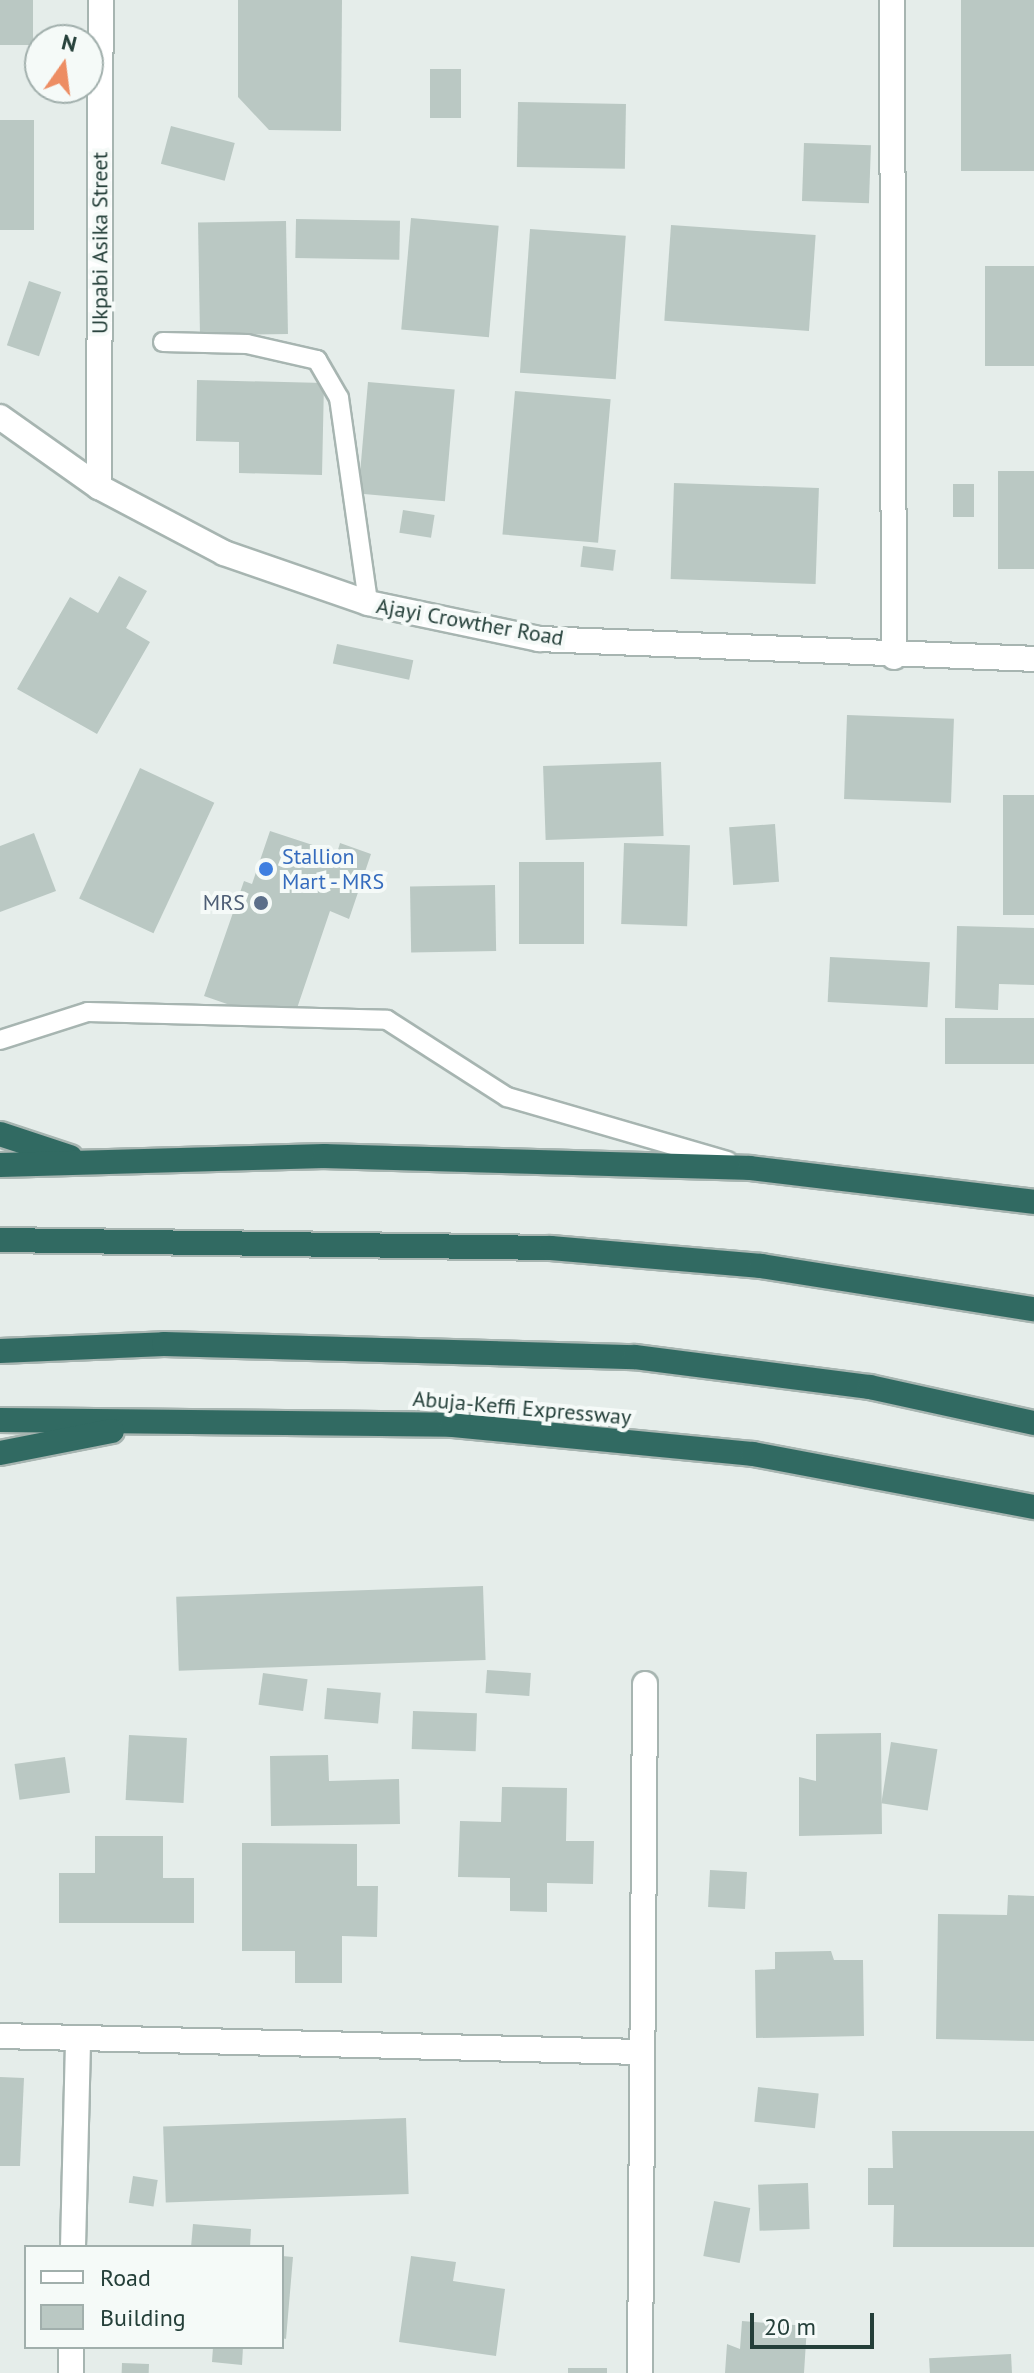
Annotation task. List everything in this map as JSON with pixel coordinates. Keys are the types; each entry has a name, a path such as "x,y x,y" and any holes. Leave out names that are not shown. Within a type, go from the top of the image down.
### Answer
{"highway":[{"path":"0,1134 88,1163"},
{"path":"0,1165 325,1156 750,1168 981,1191 1034,1202"},
{"path":"6,1240 551,1248 761,1266 1034,1309"},
{"path":"5,1351 164,1344 635,1357 870,1387 1034,1423"},
{"name":"Abuja-Keffi Expressway","path":"0,1420 452,1425 753,1454 1034,1507"},
{"path":"0,1453 164,1421"}],"street":[{"name":"Ukpabi Asika Street","path":"99,487 101,0"},
{"path":"892,0 894,657"},
{"name":"Ajayi Crowther Road","path":"0,417 99,487 224,553 368,603 539,639 894,657 1034,659"},
{"path":"640,2373 645,1684"},
{"path":"0,2036 641,2052"},
{"path":"73,2245 78,2040"},
{"path":"71,2349 71,2373"}],"lane":[{"path":"163,342 247,344 317,360 339,398 368,603"},
{"path":"0,1040 88,1012 387,1020 507,1097 750,1168"}],"building":[{"path":"0,0 33,0 33,24 24,24 24,45 0,45"},
{"path":"238,0 342,0 341,131 269,130 238,97"},
{"path":"961,0 1034,0 1034,171 961,171"},
{"path":"430,69 461,69 461,118 430,118"},
{"path":"518,102 626,104 625,169 517,167"},
{"path":"0,120 34,120 34,230 0,230"},
{"path":"171,126 235,143 225,181 161,164"},
{"path":"804,143 871,145 869,203 802,201"},
{"path":"411,218 499,226 489,337 401,330"},
{"path":"296,219 400,221 399,260 295,258"},
{"path":"286,221 288,334 200,336 198,223"},
{"path":"671,225 816,235 809,331 664,321"},
{"path":"530,229 626,236 616,379 520,373"},
{"path":"985,266 1034,266 1034,366 985,366"},
{"path":"29,281 61,292 39,356 7,345"},
{"path":"197,380 324,383 322,475 239,473 239,442 196,441"},
{"path":"368,382 455,390 445,501 358,494"},
{"path":"515,391 611,399 598,543 502,534"},
{"path":"998,471 1034,471 1034,569 998,569"},
{"path":"674,483 819,488 816,584 671,579"},
{"path":"953,484 974,484 974,517 953,517"},
{"path":"403,510 435,515 431,538 399,533"},
{"path":"583,546 616,550 613,571 580,567"},
{"path":"119,576 147,591 126,628 150,642 97,734 17,689 70,597 98,613"},
{"path":"337,644 413,660 409,680 333,664"},
{"path":"847,715 954,719 951,803 844,799"},
{"path":"661,762 664,836 546,840 543,766"},
{"path":"140,768 214,803 153,933 79,899"},
{"path":"1003,795 1034,795 1034,915 1003,915"},
{"path":"775,824 779,882 733,885 729,827"},
{"path":"270,831 337,853 340,843 371,854 349,919 330,911 291,1026 204,996 244,881 252,884"},
{"path":"34,833 56,891 0,912 0,846"},
{"path":"624,843 690,845 687,926 621,924"},
{"path":"519,862 584,862 584,944 519,944"},
{"path":"495,885 496,951 411,952 410,886"},
{"path":"957,926 1034,928 1034,985 999,984 998,1010 955,1008"},
{"path":"830,957 930,962 928,1007 828,1002"},
{"path":"945,1018 1034,1018 1034,1064 945,1064"},
{"path":"483,1586 486,1660 179,1671 176,1597"},
{"path":"487,1670 531,1673 529,1696 485,1693"},
{"path":"263,1673 308,1679 303,1711 259,1705"},
{"path":"327,1688 381,1693 378,1724 324,1719"},
{"path":"413,1711 477,1713 476,1751 412,1749"},
{"path":"881,1733 882,1834 799,1836 799,1777 816,1781 816,1734"},
{"path":"129,1735 187,1738 184,1803 126,1800"},
{"path":"891,1742 937,1749 928,1811 881,1803"},
{"path":"328,1755 329,1781 399,1779 400,1824 271,1826 270,1756"},
{"path":"65,1757 70,1793 20,1800 14,1764"},
{"path":"502,1787 567,1788 566,1841 594,1841 593,1884 547,1883 547,1912 510,1911 510,1878 458,1877 460,1821 501,1822"},
{"path":"95,1836 163,1836 163,1878 194,1878 194,1923 59,1923 59,1873 95,1873"},
{"path":"242,1843 357,1844 357,1886 378,1886 377,1937 342,1936 342,1983 295,1983 295,1951 242,1951"},
{"path":"710,1870 747,1872 745,1909 708,1907"},
{"path":"1008,1895 1034,1896 1034,2041 936,2039 938,1914 1007,1915"},
{"path":"831,1951 834,1960 863,1960 864,2036 756,2038 755,1970 775,1969 775,1952"},
{"path":"0,2077 24,2078 20,2166 0,2166"},
{"path":"758,2087 819,2093 815,2128 754,2122"},
{"path":"406,2118 409,2194 166,2202 163,2126"},
{"path":"892,2131 1034,2131 1034,2247 893,2247 894,2205 868,2205 868,2168 893,2168"},
{"path":"133,2176 158,2180 153,2207 129,2203"},
{"path":"808,2183 810,2229 760,2231 758,2185"},
{"path":"714,2201 750,2208 740,2263 703,2256"},
{"path":"193,2224 251,2229 250,2245 191,2245"},
{"path":"284,2256 293,2257 284,2338"},
{"path":"411,2256 456,2262 453,2281 505,2289 496,2356 399,2342"},
{"path":"742,2321 807,2326 804,2373 725,2373 727,2344 740,2349"},
{"path":"213,2349 243,2349 242,2365 212,2362"},
{"path":"1011,2354 1012,2373 930,2373 929,2358"},
{"path":"122,2363 149,2364 149,2373 122,2373"},
{"path":"568,2368 607,2368 607,2373 568,2373"}],"place":[{"name":"Stallion Mart - MRS","path":"266,869"},
{"name":"MRS","path":"261,903"}]}
